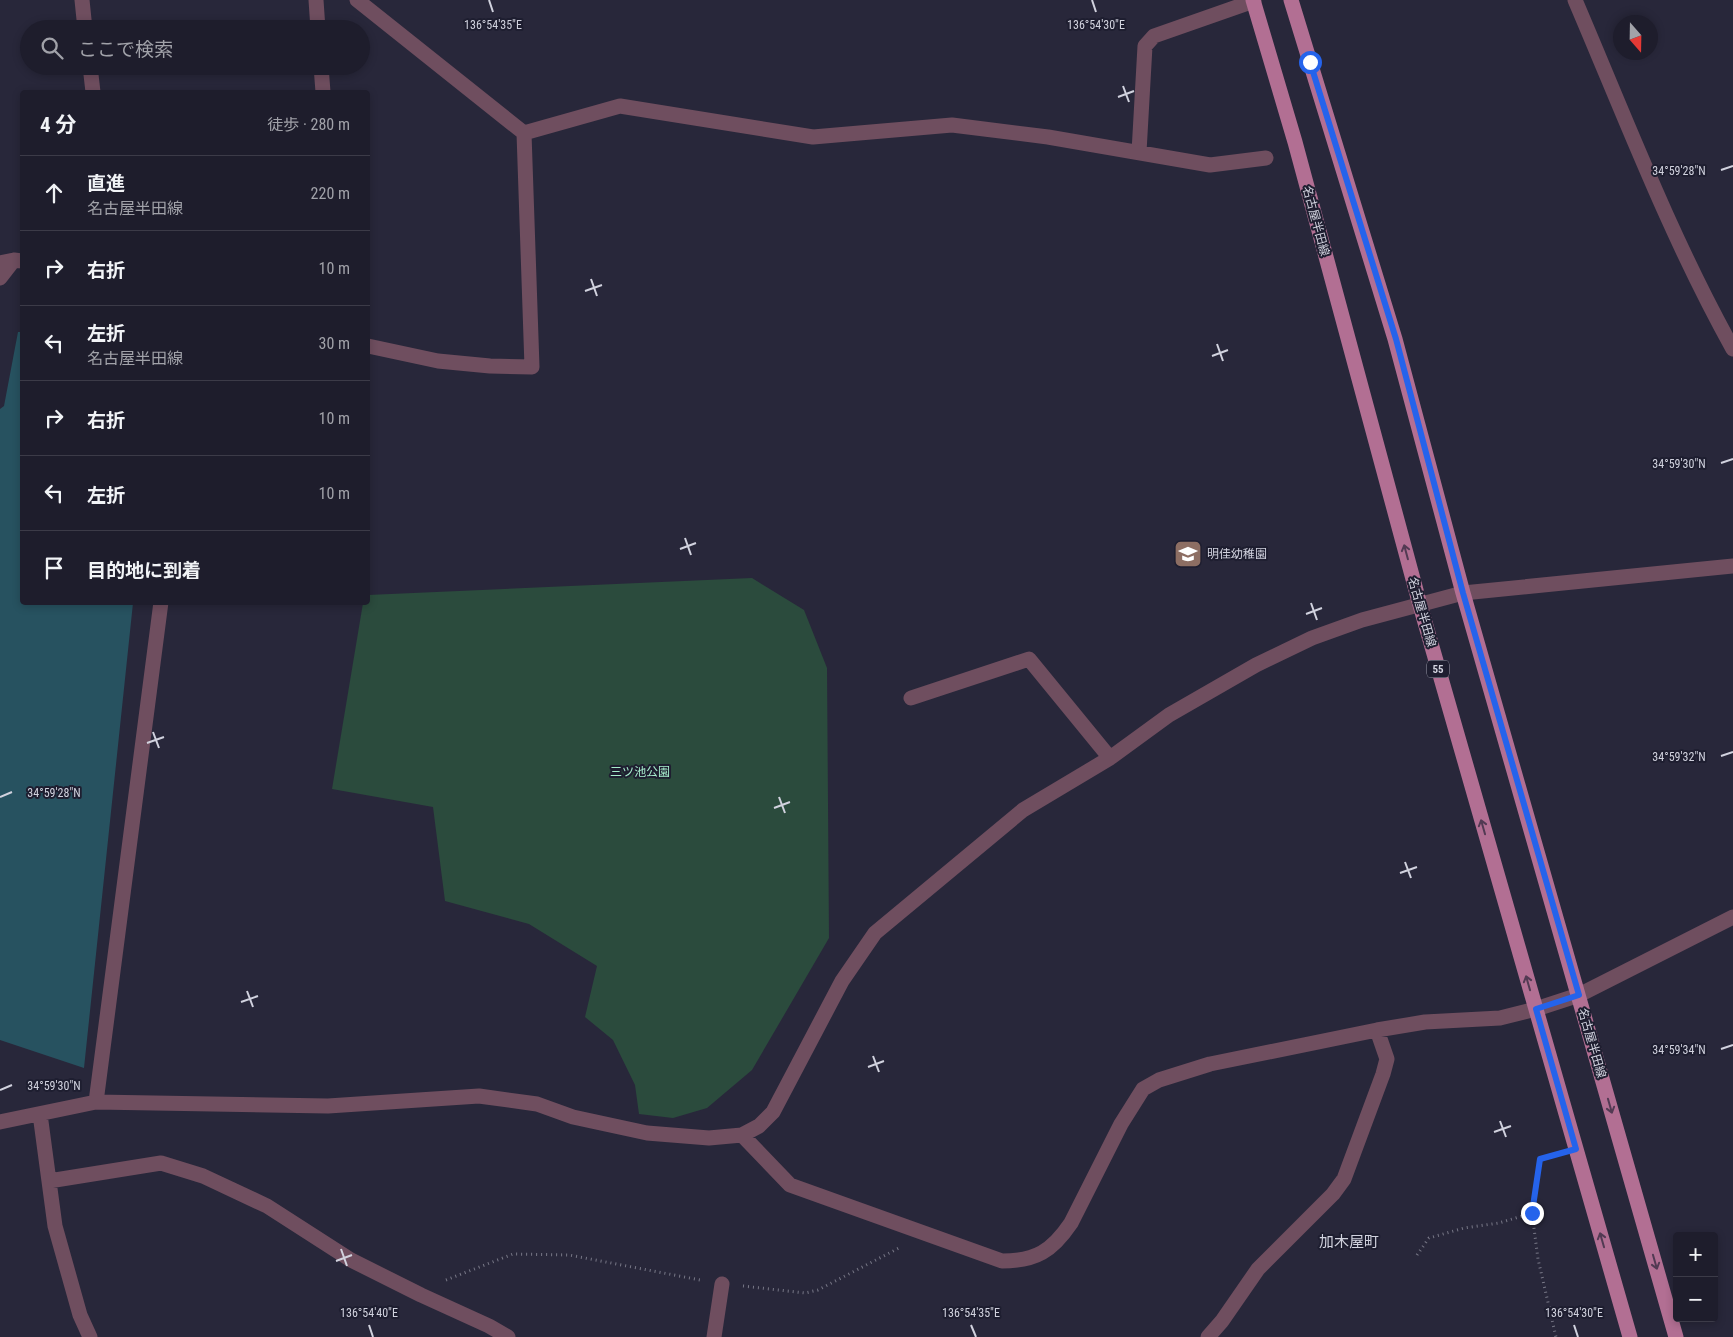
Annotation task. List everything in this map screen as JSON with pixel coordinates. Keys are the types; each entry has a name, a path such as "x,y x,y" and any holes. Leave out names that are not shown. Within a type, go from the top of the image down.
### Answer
{"main road":[{"name":"名古屋半田線","path":"1291,0 1396,339 1463,593 1676,1337"},
{"name":"名古屋半田線","path":"1254,1 1295,142 1420,605 1630,1337"}],"street":[{"path":"82,0 84,20"},
{"path":"316,0 317,20"},
{"path":"357,0 524,133 532,367 438,362 370,346"},
{"path":"1575,0 1661,200 1710,307 1733,349"},
{"path":"1139,152 1144,46 1154,36 1254,1"},
{"path":"91,75 93,90"},
{"path":"322,75 323,90"},
{"path":"524,133 620,106 813,137 952,125 1048,137 1210,165 1266,158"},
{"path":"0,278 12,261"},
{"path":"0,1122 96,1102 328,1106 479,1096 537,1104 573,1117 647,1133 709,1138 742,1135 759,1126 773,1112 842,981 875,933 1023,810 1110,758 1169,714 1256,664 1312,638 1362,620 1463,593 1733,566"},
{"path":"96,1102 160,605"},
{"path":"910,698 1029,659 1110,758"},
{"path":"742,1135 790,1185 1002,1261 1018,1261 1043,1254 1062,1237 1121,1124 1143,1090 1159,1080 1210,1064 1377,1030 1425,1022 1500,1018 1536,1009 1579,995 1733,917"},
{"path":"1208,1337 1222,1321 1258,1269 1333,1194 1344,1179 1383,1074 1386,1059 1377,1030"},
{"path":"40,1114 55,1226 80,1315 90,1337"},
{"path":"49,1181 161,1163 203,1176 267,1206 351,1260 489,1326 508,1337"},
{"path":"714,1337 722,1284"}],"path":[{"path":"1556,1337 1538,1259 1532,1213 1540,1159 1576,1149"},
{"path":"1417,1255 1429,1238 1464,1228 1499,1223 1532,1213"},
{"path":"421,1295 428,1288 514,1254 569,1255 722,1284 805,1293 818,1290 921,1236 923,1232"}],"green space":[{"name":"三ツ池公園","path":"752,578 804,610 827,668 829,938 752,1070 707,1108 673,1118 639,1114 635,1085 613,1040 585,1017 597,966 529,924 445,901 433,807 332,789 363,605 370,605 370,595"}],"water":[{"path":"18,332 20,332 20,605 133,605 84,1068 0,1040 0,409 4,406"}],"place":[{"name":"明佳幼稚園","path":"1188,554"}],"district":[{"name":"加木屋町","path":"1349,1242"}],"route":[{"path":"1310,62 1396,339 1463,593 1579,995 1536,1009 1576,1149 1540,1159 1532,1213"}]}
